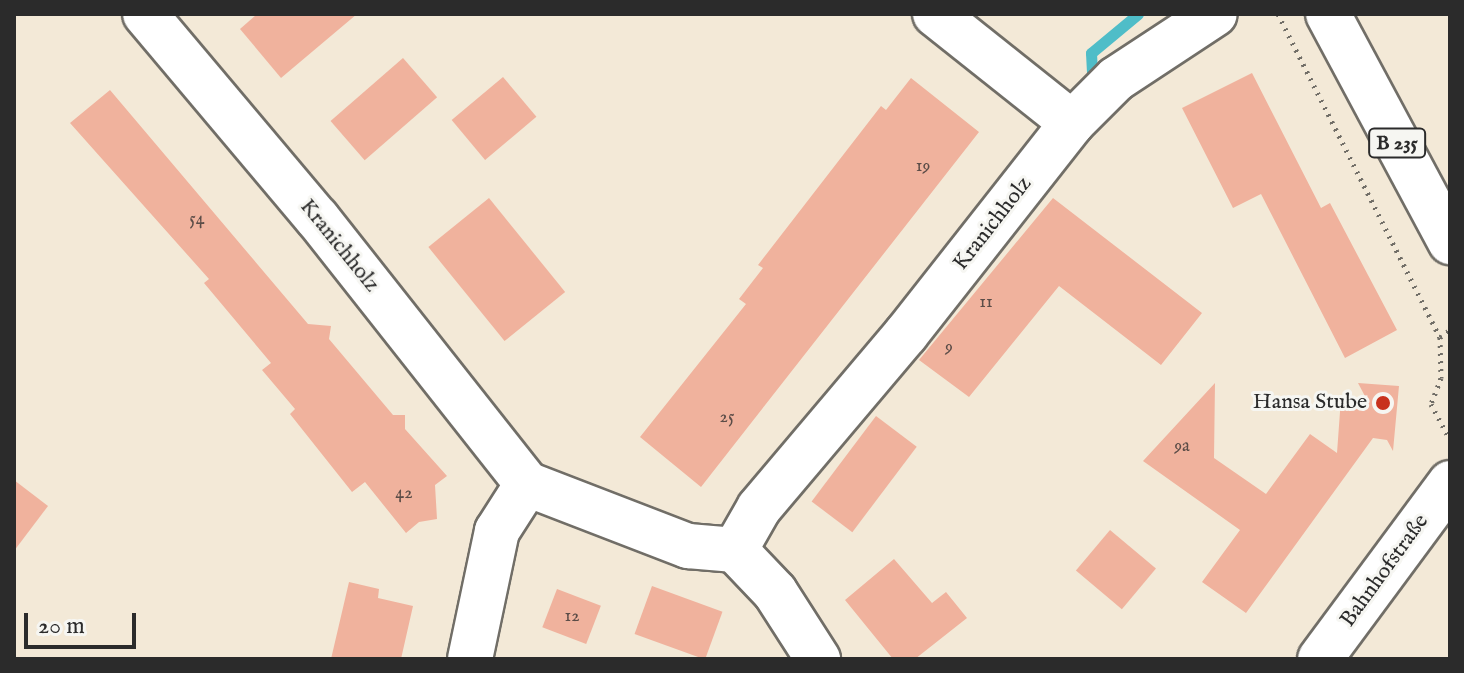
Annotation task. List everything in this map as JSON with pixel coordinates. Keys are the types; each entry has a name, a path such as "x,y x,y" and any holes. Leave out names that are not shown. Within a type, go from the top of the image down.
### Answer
{"street":[{"name":"Kranichholz","path":"145,14 337,242 527,484"},
{"path":"935,14 1072,123"},
{"name":"Kranichholz","path":"735,550 759,508 906,334 1072,123 1116,79 1215,14"},
{"name":"B 235","path":"1328,14 1450,242"},
{"name":"Bahnhofstraße","path":"1320,659 1450,483"},
{"path":"470,659 497,531 527,484 688,546 735,550 775,592 818,659"}],"path":[{"path":"1278,14 1440,337 1441,378 1431,404 1450,439"},
{"path":"1440,337 1450,330"}],"building":[{"path":"257,14 357,14 281,78 240,29"},
{"path":"403,58 437,97 365,160 331,121"},
{"path":"1252,73 1321,208 1330,203 1397,330 1345,358 1261,194 1233,208 1182,108"},
{"path":"503,77 536,117 485,160 452,120"},
{"path":"911,78 979,132 701,487 640,437 746,304 739,299 763,268 758,265 881,106 886,110"},
{"path":"110,90 308,324 331,326 329,339 393,415 405,415 405,429 447,476 435,485 437,519 419,522 406,533 365,482 352,492 290,414 295,409 262,370 271,363 204,283 209,279 70,123"},
{"path":"489,198 565,292 505,341 428,247"},
{"path":"1053,198 1202,313 1161,365 1059,286 969,397 919,360"},
{"path":"1215,383 1214,458 1266,494 1310,434 1337,453 1341,398 1367,400 1358,383 1399,386 1393,451 1387,440 1373,438 1246,613 1202,582 1240,530 1143,461"},
{"path":"876,416 917,447 852,532 812,501"},
{"path":"14,480 48,506 14,551"},
{"path":"1110,530 1156,569 1122,609 1076,571"},
{"path":"894,559 932,603 946,592 967,618 915,659 893,659 845,600"},
{"path":"349,582 379,589 378,598 413,606 401,659 331,659"},
{"path":"652,586 722,612 705,659 635,634"},
{"path":"557,589 601,606 586,644 542,627"}],"waterway":[{"path":"1092,72 1091,53 1138,14"}],"place":[{"name":"Hansa Stube","path":"1383,403"}]}
